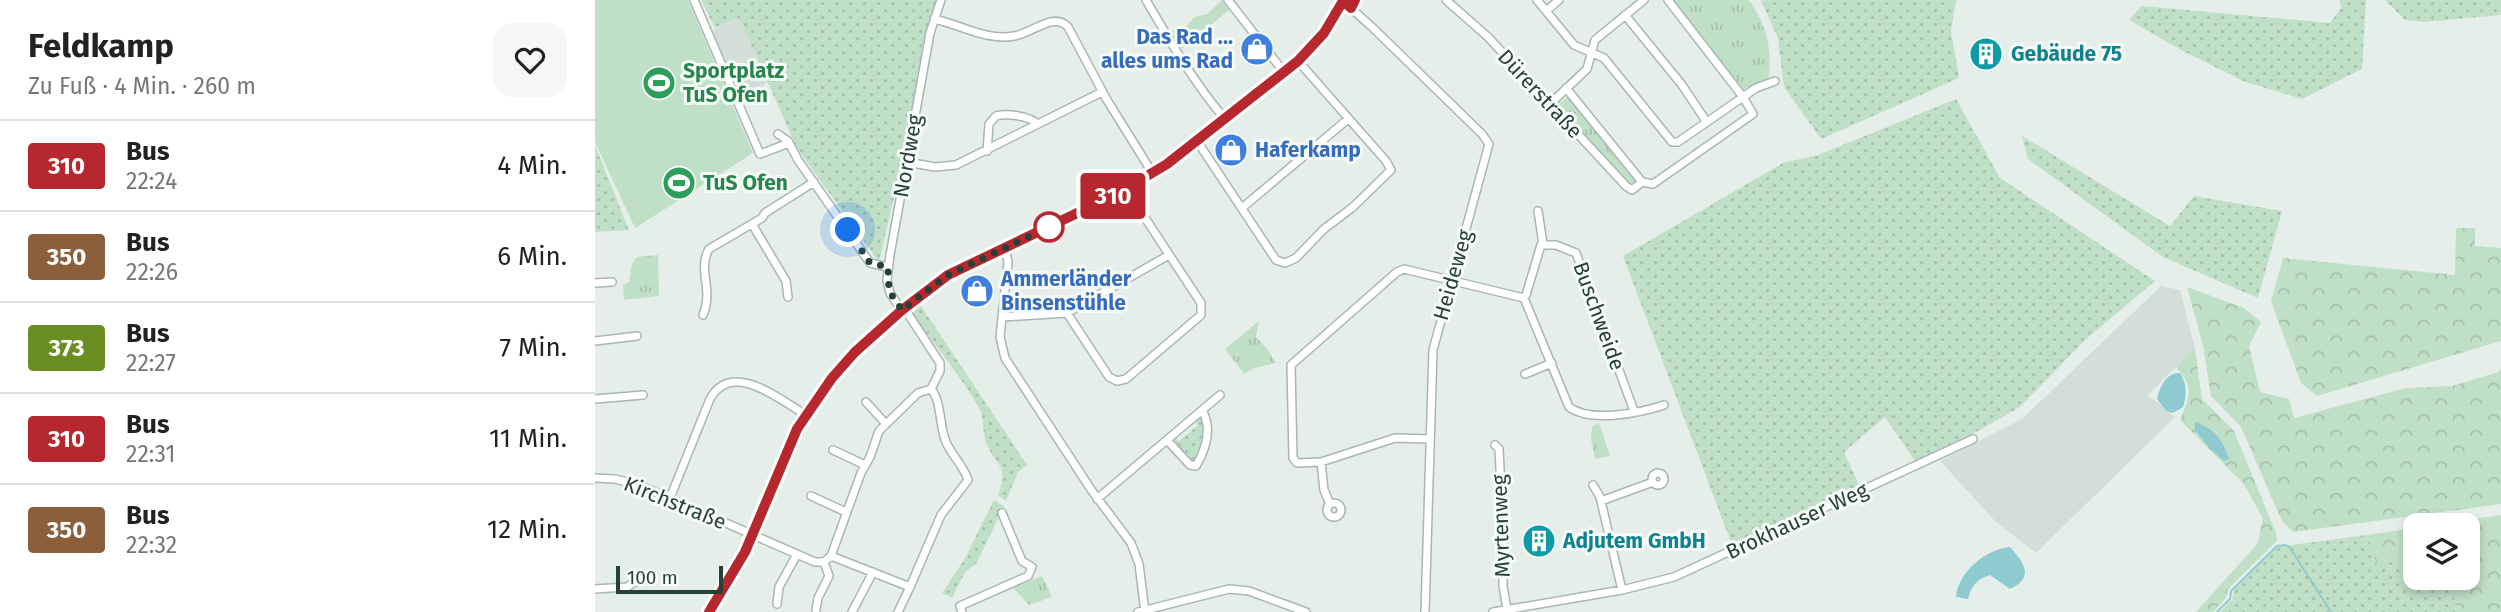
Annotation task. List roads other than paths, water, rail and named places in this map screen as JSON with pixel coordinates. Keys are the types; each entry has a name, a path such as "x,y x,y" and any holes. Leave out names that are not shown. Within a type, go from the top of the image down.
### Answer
{"street":[{"path":"694,0 760,154 789,143"},
{"name":"Nordweg","path":"931,389 941,370 940,363 908,314 889,291 888,267 935,19 941,0"},
{"path":"1146,0 1195,81 1225,119"},
{"path":"1228,0 1283,71"},
{"path":"709,612 754,534 791,440 842,366 902,310 948,275 1153,174 1298,61 1324,33 1343,0"},
{"name":"Heideweg","path":"1343,0 1488,142 1489,148 1432,353 1425,612"},
{"name":"Dürerstraße","path":"1446,0 1477,26 1628,188 1632,190 1642,182"},
{"path":"1537,0 1574,45 1604,58 1672,142 1678,142 1756,88 1775,81"},
{"path":"1546,11 1559,0"},
{"path":"1550,104 1587,69 1595,40 1644,0"},
{"path":"1566,88 1642,182 1653,184 1753,114 1744,97 1668,0"},
{"path":"1625,16 1682,85 1706,121"},
{"path":"935,19 981,35 995,37 1022,35 1051,21 1062,21 1153,174"},
{"path":"1197,141 1277,261 1285,263 1296,258 1315,237 1390,173 1386,161 1298,61"},
{"path":"907,162 935,167 952,166 1102,92"},
{"path":"987,150 989,124 996,116 1005,114 1030,119 1038,124"},
{"path":"1242,208 1348,119"},
{"path":"778,134 789,143 870,263 888,267"},
{"path":"703,315 709,301 704,264 707,252 715,244 762,218 765,213 814,182"},
{"path":"1067,313 1109,377 1117,381 1126,380 1202,313 1200,301 1126,189"},
{"path":"1523,298 1543,244 1538,211"},
{"path":"752,224 786,281 788,297"},
{"name":"Buschweide","path":"1543,244 1556,245 1576,253 1634,411"},
{"path":"1005,247 1008,262 1000,340 1008,365 1097,499 1135,550 1139,564 1142,611 1215,591 1237,589 1306,612"},
{"path":"1002,317 1067,313 1170,255"},
{"path":"1430,439 1395,438 1321,462 1297,463 1293,458 1291,365 1400,270 1411,269 1523,298 1569,407 1576,412 1627,415 1664,405"},
{"path":"595,283 612,282"},
{"path":"595,341 637,335"},
{"path":"1525,374 1552,363"},
{"path":"670,498 710,399 719,387 734,382 746,382 806,415"},
{"path":"816,610 818,598 829,576 824,562 831,556 879,431 918,393 931,389 936,396 945,440 965,470 968,480 941,515 898,612"},
{"path":"595,399 643,395"},
{"path":"1097,499 1220,395"},
{"path":"866,402 886,424"},
{"path":"1167,440 1190,466 1196,466 1207,446 1207,422 1202,410"},
{"name":"Brokhauser Weg","path":"1493,612 1622,590 1674,577 1973,439"},
{"name":"Myrtenweg","path":"1495,445 1499,449 1503,586 1507,609"},
{"path":"833,450 865,465"},
{"path":"1321,462 1324,490 1330,504"},
{"name":"Kirchstraße","path":"595,478 631,482 815,562 824,562"},
{"path":"1601,501 1653,482"},
{"path":"1593,485 1601,501 1622,590"},
{"path":"811,496 846,512"},
{"path":"962,612 960,606 1028,576 1032,567 1022,561 1002,513"},
{"path":"777,604 779,587 797,554"},
{"path":"831,556 910,587"},
{"path":"852,612 873,572"},
{"path":"595,589 627,587 641,579"}],"water":[{"path":"2180,373 2185,385 2185,398 2183,407 2173,413 2166,411 2157,399 2167,378"},
{"path":"2195,422 2217,436 2229,459 2224,461 2211,450 2195,430"},
{"path":"2010,547 2025,570 2023,580 2018,585 2010,589 1990,575 1975,584 1968,599 1956,597 1962,579 1975,563 1992,552"}],"waterway":[{"path":"2217,612 2230,599 2231,591 2277,546 2286,545 2331,612"}],"place":[{"name":"Das Rad ... alles ums Rad","path":"1257,49"},
{"name":"Gebäude 75","path":"1986,54"},
{"name":"Sportplatz TuS Ofen","path":"659,83"},
{"name":"Haferkamp","path":"1231,150"},
{"name":"TuS Ofen","path":"679,183"},
{"name":"Ammerländer Binsenstühle","path":"977,291"},
{"name":"Adjutem GmbH","path":"1539,541"}]}
